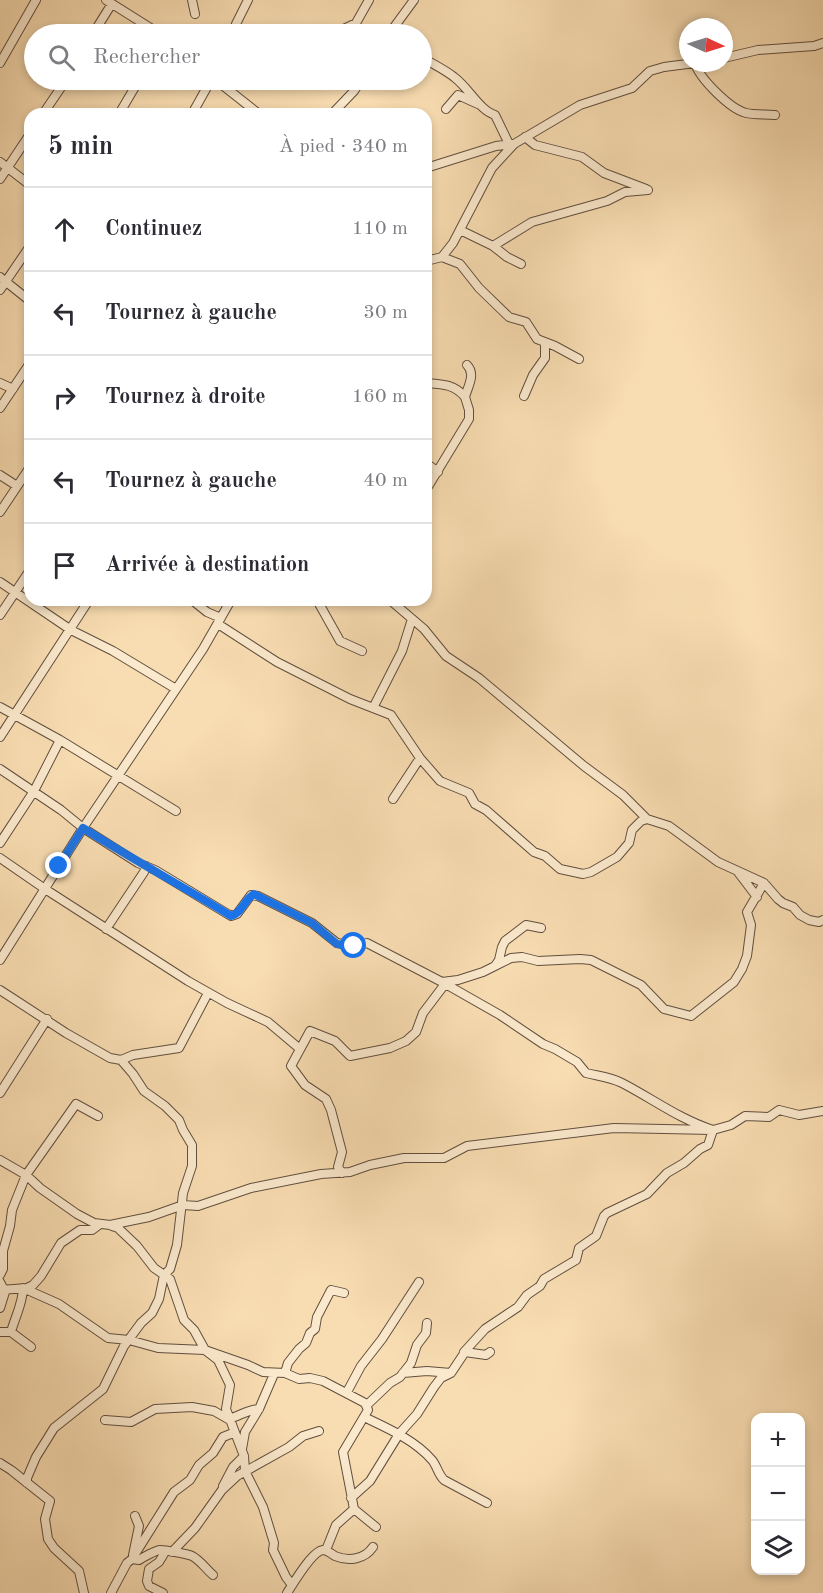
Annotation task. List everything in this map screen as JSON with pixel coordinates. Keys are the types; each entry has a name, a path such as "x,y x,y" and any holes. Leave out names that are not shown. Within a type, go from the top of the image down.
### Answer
{"street":[{"path":"0,63 36,0"},
{"path":"100,24 120,0"},
{"path":"192,0 195,14"},
{"path":"236,24 248,0"},
{"path":"354,24 369,0"},
{"path":"396,24 414,0"},
{"path":"113,6 143,24"},
{"path":"733,56 758,50 814,46 823,43"},
{"path":"432,63 454,77 469,90 487,113 498,119 512,144"},
{"path":"432,166 512,144 580,105 632,88 650,71 679,65"},
{"path":"697,72 737,110 749,114 775,115"},
{"path":"47,108 59,90"},
{"path":"122,108 133,90"},
{"path":"195,108 205,90"},
{"path":"229,90 251,108"},
{"path":"338,108 355,90"},
{"path":"446,109 458,95 480,105"},
{"path":"493,246 532,222 607,201 625,192 648,190 604,173 582,157 534,146 525,137"},
{"path":"0,180 24,143"},
{"path":"432,259 442,256 453,243 492,168 512,144"},
{"path":"0,162 24,181"},
{"path":"460,230 493,246 521,264"},
{"path":"0,290 3,280 24,254"},
{"path":"442,256 460,264 479,288 509,317 526,322 537,339 579,359"},
{"path":"3,280 24,297"},
{"path":"525,396 532,375 545,358 545,343"},
{"path":"465,397 472,375 467,365"},
{"path":"0,408 24,372"},
{"path":"0,383 13,389"},
{"path":"432,383 454,387 465,397 469,410 469,419 447,452 432,481"},
{"path":"432,468 438,472"},
{"path":"0,475 17,486"},
{"path":"0,512 24,475"},
{"path":"0,615 24,578"},
{"path":"0,582 24,597"},
{"path":"37,606 71,630 114,651 176,689"},
{"path":"0,737 85,606"},
{"path":"200,606 277,663 393,716 420,758 440,781 466,791 472,796 475,804 486,810 534,852 545,856 560,869 591,872 617,857 629,843 632,830 647,819"},
{"path":"0,960 83,828 203,650 228,606"},
{"path":"320,606 340,641 362,651"},
{"path":"397,606 434,639 446,656 479,678 584,766 623,795 647,819 669,826 718,862 764,883 783,903 793,907 800,915 809,920 819,922 823,920"},
{"path":"373,708 402,651 412,619"},
{"path":"0,707 60,740 176,811"},
{"path":"0,843 34,792 60,740"},
{"path":"393,799 420,758"},
{"path":"0,769 83,828 231,916 237,914 251,895 258,896 312,923 337,944 354,946 367,943 500,1015 543,1044 577,1062 586,1073 621,1082 689,1122 713,1130"},
{"path":"0,858 106,929 208,993 268,1022 300,1049"},
{"path":"106,929 146,866"},
{"path":"738,872 757,897"},
{"path":"342,1173 338,1167 342,1152 326,1099 305,1085 291,1066 312,1031 335,1041 350,1056 390,1048 406,1041 416,1032 423,1013 443,983 483,972 511,958 522,957 538,961 591,960 641,985 664,1009 691,1016 734,982 742,969 747,956 751,925 747,912 764,883"},
{"path":"757,897 770,891"},
{"path":"495,966 508,937 526,926 541,927"},
{"path":"0,990 66,1033 110,1058 121,1060 133,1055 179,1048 208,993"},
{"path":"0,1093 47,1019"},
{"path":"25,1480 54,1428 103,1389 129,1340 141,1323 152,1313 177,1245 184,1188 192,1166 192,1145 179,1120 165,1106 144,1091 134,1074 121,1060"},
{"path":"0,1275 12,1210 26,1175 76,1104 98,1116"},
{"path":"110,1225 148,1217 183,1205 198,1206 250,1188 321,1174 342,1173 404,1158 444,1158 467,1146 624,1128 713,1130 731,1125 745,1116 769,1117 779,1110 799,1115 823,1111"},
{"path":"351,1498 370,1481 399,1434 417,1414 441,1378 451,1373 464,1353 485,1329 518,1307 527,1295 540,1286 544,1279 576,1260 579,1248 596,1236 604,1216 647,1194 667,1173 708,1144 713,1130"},
{"path":"0,1160 26,1175 49,1195 77,1214 100,1224 118,1228 154,1268 168,1274 184,1320 194,1330 205,1350 218,1360 230,1385 225,1409 243,1453"},
{"path":"0,1308 5,1296 1,1287 23,1288 33,1285 61,1243 80,1230 92,1230 100,1224"},
{"path":"347,1392 418,1282"},
{"path":"11,1332 22,1300 23,1288"},
{"path":"23,1288 59,1304 108,1338 129,1340 158,1348 205,1350 263,1372 285,1373 299,1379 314,1378 368,1404"},
{"path":"285,1373 288,1363 315,1329 317,1317 331,1290 344,1293"},
{"path":"376,1527 354,1509 343,1452 368,1410 368,1404 404,1373 411,1364 418,1343 426,1334 427,1323"},
{"path":"0,1332 11,1332 31,1347"},
{"path":"464,1353 486,1355 490,1352"},
{"path":"404,1373 427,1371 451,1373"},
{"path":"274,1374 259,1409 245,1432 243,1453 245,1471 263,1507 274,1543 273,1550 292,1585"},
{"path":"105,1420 130,1422 155,1408 192,1407 214,1411 228,1419 236,1418 244,1411 259,1409"},
{"path":"364,1417 399,1434 428,1456 444,1480 487,1503"},
{"path":"222,1490 245,1471 256,1467 303,1436 319,1431"},
{"path":"111,1593 127,1563 132,1559 174,1492 190,1480 199,1465 213,1453 224,1437 233,1433"},
{"path":"163,1593 149,1586 147,1581 150,1569 195,1528 222,1490 243,1453"},
{"path":"0,1463 50,1501 45,1519 48,1539 54,1548 79,1571 84,1593"},
{"path":"326,1550 336,1525 354,1509"},
{"path":"132,1559 139,1526 135,1516"},
{"path":"287,1593 321,1550 326,1550 335,1556 355,1558 365,1557 373,1547"},
{"path":"132,1559 139,1560 158,1550 182,1552 192,1556 213,1575"}],"route":[{"path":"59,866 83,828 138,863 155,870 231,916 237,914 246,900 254,894 312,923 337,944 354,946"}]}
